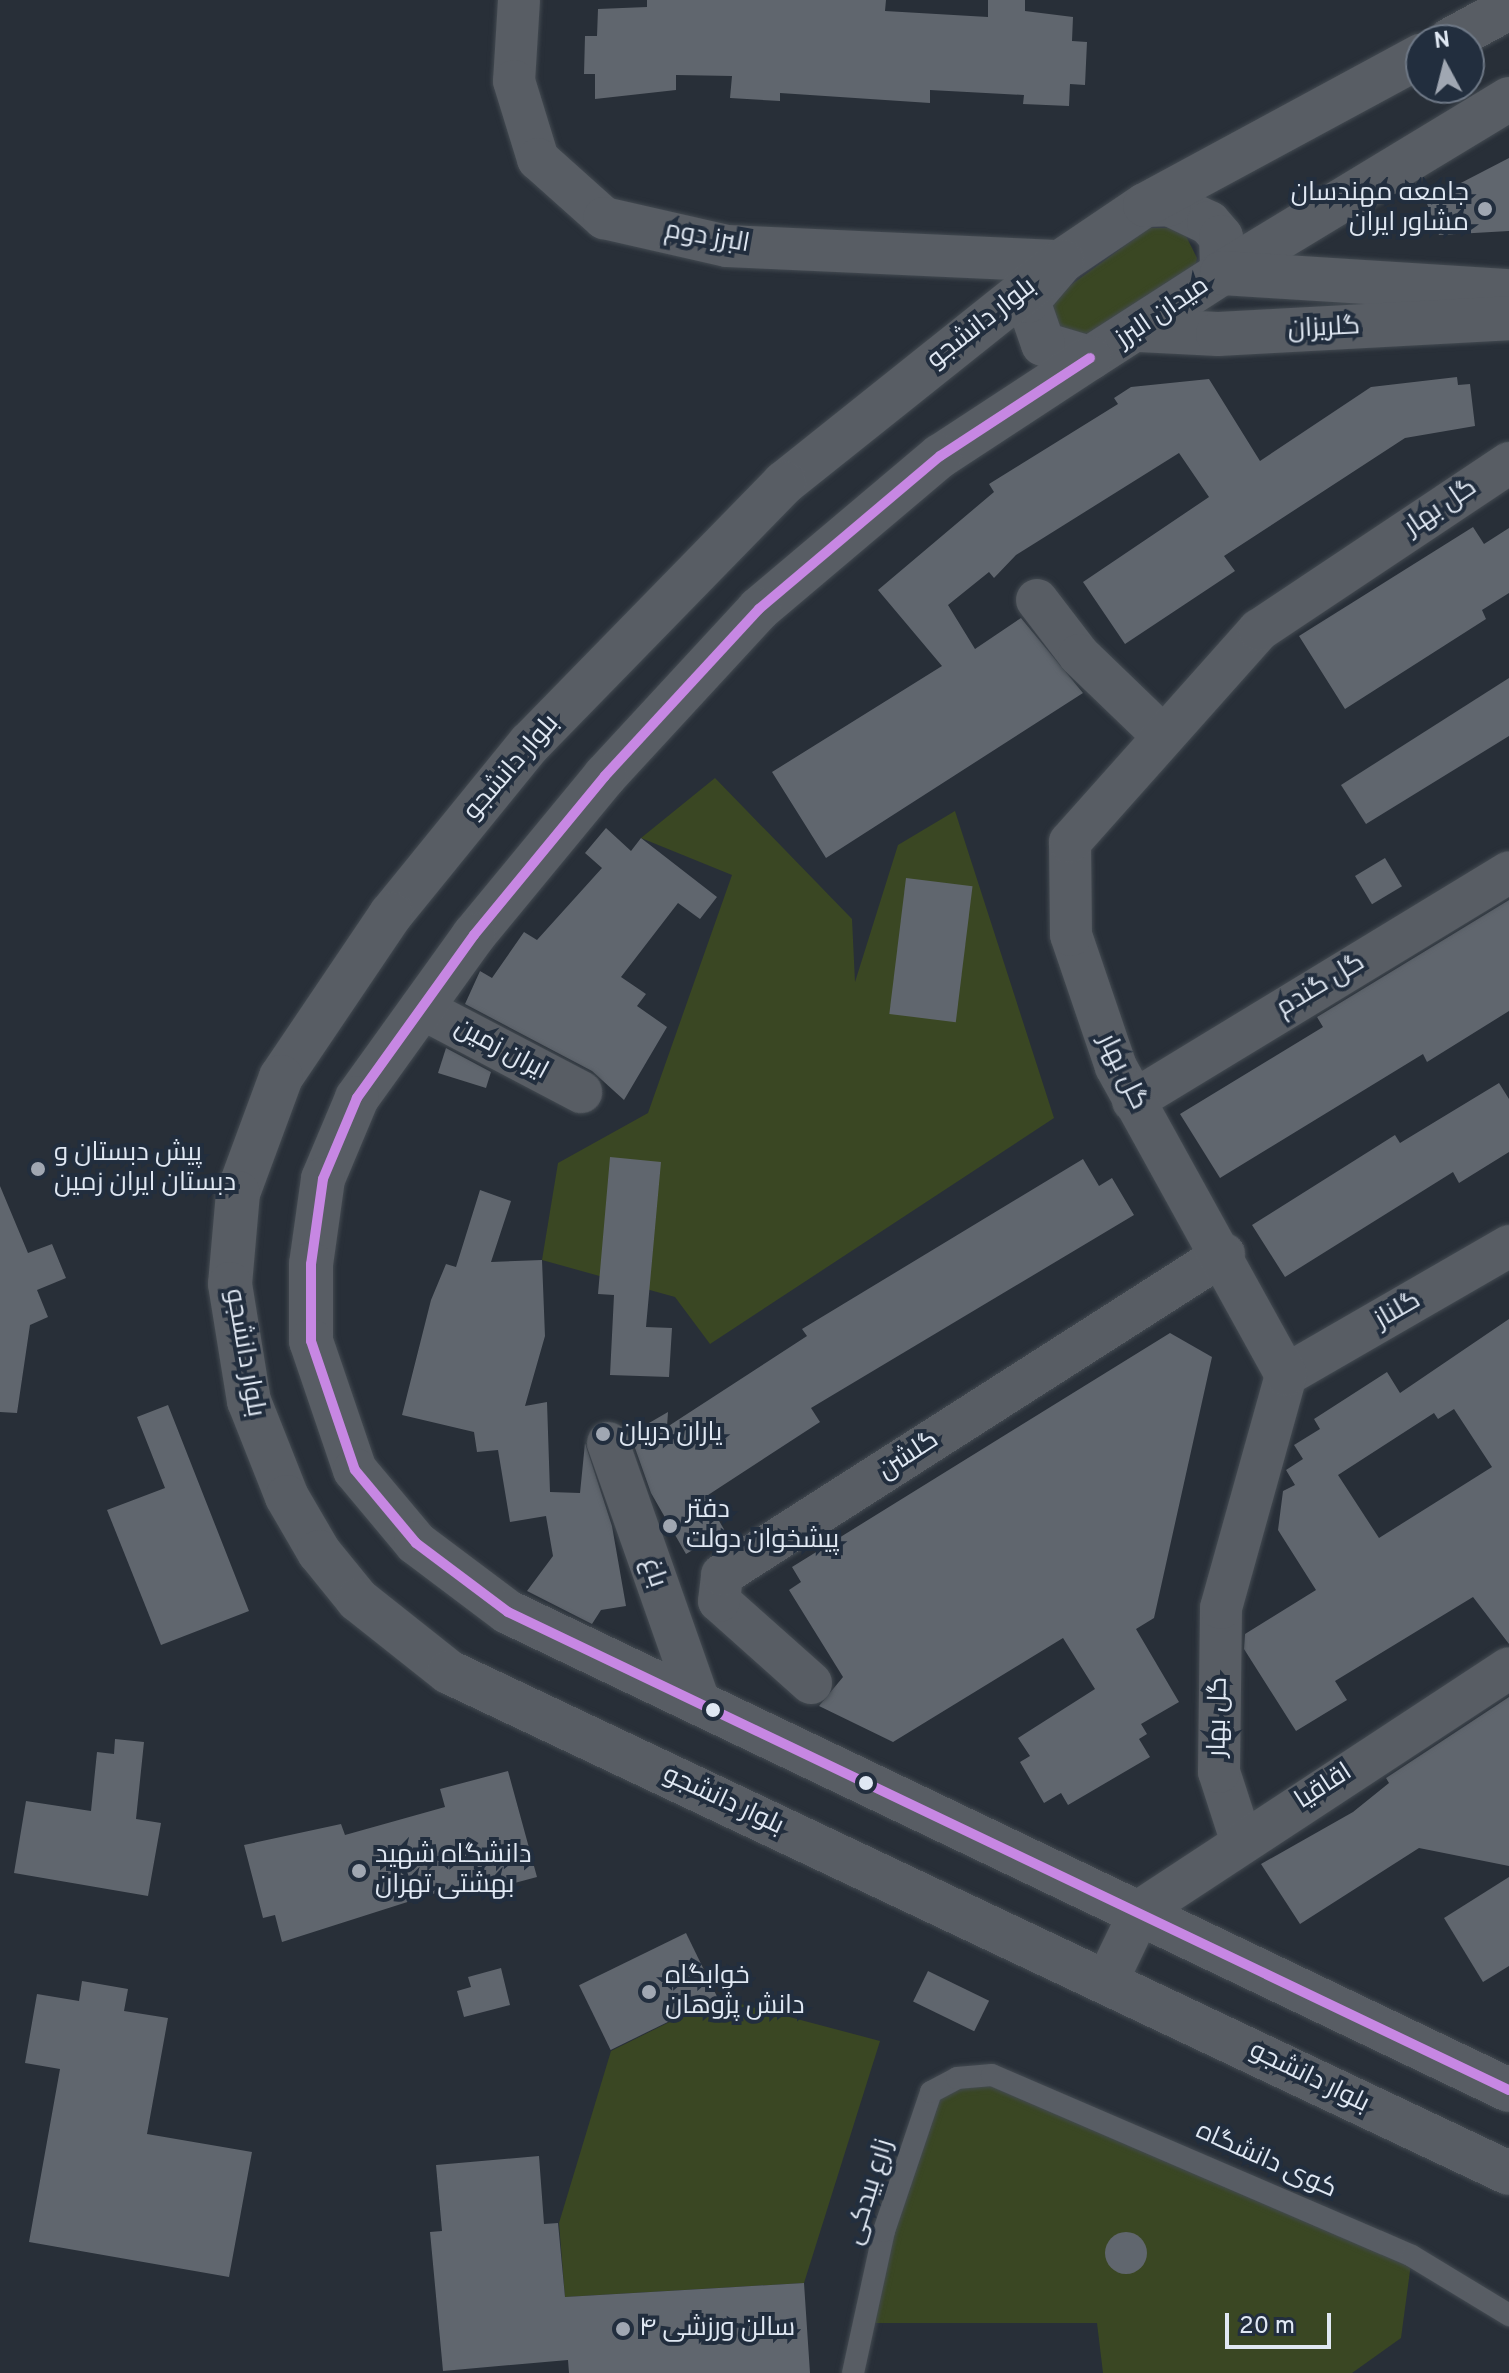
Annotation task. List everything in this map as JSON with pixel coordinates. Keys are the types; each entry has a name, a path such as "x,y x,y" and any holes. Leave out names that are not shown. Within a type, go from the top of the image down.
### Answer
{"main road":[{"path":"1480,24 1509,8"},
{"path":"1145,205 1405,65"},
{"path":"1222,273 1509,99"},
{"name":"میدان البرز","path":"1169,204 1209,223 1221,237 1222,273 1139,330 1090,358 1043,344 1029,319 1028,301 1062,261 1145,205 1169,204"},
{"name":"بلوار دانشجو","path":"1062,261 784,483 530,743 391,914 281,1077 238,1193 230,1284 249,1401 287,1497 339,1576 402,1639 449,1672 1509,2173"},
{"name":"گلریزان","path":"1222,273 1509,291"},
{"name":"گلریزان","path":"1139,330 1218,334 1509,318"},
{"path":"1090,358 940,456 759,609 605,776 421,1008 357,1098 323,1179 311,1264 311,1341 329,1408 355,1470 385,1510 462,1581 508,1612 1141,1910 1509,2090"}],"street":[{"name":"البرز دوم","path":"519,0 514,81 538,159 604,218 727,246 1062,261"},
{"name":"گل بهار","path":"1242,1843 1219,1772 1221,1608 1286,1375 1224,1254 1133,1101 1097,1021 1071,935 1070,842 1161,734 1259,630 1509,463"},
{"path":"1037,600 1079,655 1161,734"},
{"name":"گل گندم","path":"1133,1101 1509,872"},
{"name":"ایران زمین","path":"421,1008 581,1092"},
{"name":"گلناز","path":"1286,1375 1509,1246"},
{"name":"گلشن","path":"811,1683 719,1601 722,1575 1224,1254"},
{"name":"باغ","path":"608,1443 699,1702"},
{"name":"اقاقیا","path":"1141,1910 1509,1668"},
{"path":"1107,1981 1141,1910"}],"lane":[{"name":"کوی دانشگاه","path":"992,2075 1398,2250 1509,2315"},
{"name":"زارع بیدکی","path":"853,2373 884,2231 931,2092 957,2078 992,2075"}],"green space":[{"path":"1149,228 1177,228 1186,236 1197,258 1194,277 1092,342 1063,338 1049,305 1057,295"},
{"path":"715,778 852,919 855,982 898,845 955,811 1054,1118 710,1344 675,1297 542,1260 558,1163 648,1113 732,875 641,838"},
{"path":"718,1998 880,2041 804,2283 565,2297 559,2223 611,2051"},
{"path":"992,2075 1412,2256 1401,2338 1352,2373 1103,2373 1097,2323 866,2323 931,2092"}],"building":[{"path":"647,0 886,0 885,11 988,17 988,0 1025,0 1025,11 1073,17 1072,41 1087,42 1085,85 1070,84 1069,106 1023,104 1024,95 930,90 930,103 780,93 780,101 730,98 732,76 676,75 676,90 595,99 595,74 584,74 585,36 597,36 598,9 647,7"},
{"name":"جامعه مهندسان مشاور ایران","path":"1509,158 1509,231 1439,235 1426,201"},
{"path":"1457,377 1458,385 1470,384 1475,426 1405,438 1224,556 1235,571 1125,644 1083,582 1209,497 1179,453 1016,555 994,578 989,572 948,605 975,649 1021,618 1083,693 826,858 772,772 942,666 878,590 994,492 989,484 1118,404 1114,398 1131,387 1209,379 1260,461 1371,387"},
{"path":"1473,527 1484,544 1509,528 1509,593 1482,610 1486,619 1345,709 1299,636"},
{"path":"1509,678 1509,736 1366,824 1341,785"},
{"path":"606,828 631,851 641,838 717,897 700,919 678,903 621,977 646,994 637,1006 667,1027 624,1100 592,1071 465,1004 480,971 492,978 524,932 537,940 602,868 585,853"},
{"path":"1385,858 1402,886 1372,904 1355,876"},
{"path":"906,878 973,886 956,1022 889,1014"},
{"path":"1509,900 1509,1011 1427,1062 1423,1054 1220,1178 1180,1114 1323,1027 1317,1017"},
{"path":"446,1048 491,1072 486,1088 438,1073"},
{"path":"1499,1083 1509,1099 1509,1152 1459,1183 1453,1172 1285,1277 1252,1225 1395,1135 1400,1143"},
{"path":"610,1157 661,1162 646,1327 672,1328 669,1377 610,1375 614,1295 598,1294"},
{"path":"1083,1159 1099,1186 1112,1178 1134,1215 811,1408 820,1422 705,1497 725,1531 686,1554 651,1493 630,1434 668,1412 667,1427 807,1336 802,1329"},
{"path":"0,1186 28,1253 52,1244 66,1278 37,1290 48,1317 30,1325 17,1413 0,1412"},
{"path":"480,1190 511,1201 491,1262 542,1260 545,1336 525,1406 547,1402 550,1492 580,1493 585,1443 612,1526 626,1606 601,1610 592,1624 527,1591 553,1556 546,1516 510,1522 498,1450 477,1452 474,1432 402,1415 431,1300 446,1264 456,1267"},
{"path":"1509,1319 1509,1644 1473,1597 1335,1681 1347,1700 1296,1731 1244,1649 1245,1634 1316,1590 1278,1530 1283,1491 1295,1485 1286,1470 1303,1459 1294,1445 1320,1429 1314,1419 1387,1372 1400,1393","holes":["1454,1409 1492,1467 1379,1538 1338,1475 1434,1413 1438,1419"]},
{"path":"1170,1333 1212,1357 1154,1618 1136,1629 1179,1702 1141,1724 1147,1734 1139,1739 1150,1757 1068,1805 1061,1793 1044,1803 1020,1762 1030,1756 1018,1738 1095,1689 1063,1638 893,1742 819,1706 843,1677 789,1590 801,1582 792,1567"},
{"path":"168,1405 249,1611 161,1645 107,1510 165,1488 137,1417"},
{"path":"1509,1697 1509,1866 1419,1848 1300,1924 1261,1864 1353,1812 1389,1783 1386,1778"},
{"path":"115,1739 144,1742 136,1819 161,1823 148,1896 14,1873 26,1801 91,1811 97,1752 114,1754"},
{"path":"508,1771 537,1877 470,1895 467,1883 282,1942 275,1915 263,1918 244,1845 341,1824 345,1835 445,1807 440,1789"},
{"path":"1509,1877 1509,1966 1483,1982 1444,1918"},
{"name":"خوابگاه دانش پژوهان","path":"686,1933 718,1998 611,2050 579,1985"},
{"path":"501,1968 510,2005 464,2017 457,1991 471,1987 468,1977"},
{"path":"928,1971 989,2001 974,2031 913,2002"},
{"path":"82,1981 128,1989 124,2011 168,2018 147,2134 252,2152 229,2277 29,2242 60,2069 25,2063 37,1994 79,2001"},
{"name":"سالن ورزشی ۴","path":"539,2156 544,2224 558,2223 565,2297 804,2283 810,2373 569,2373 568,2360 443,2371 430,2232 442,2231 436,2165"},
{"path":"1126,2232 1141,2238 1147,2253 1141,2268 1126,2274 1111,2268 1105,2253 1111,2238"}],"transit line":[{"path":"1090,358 940,456 759,609 605,776 474,935 357,1098 323,1179 311,1264 311,1341 355,1470 416,1543 508,1612 1509,2090"}],"place":[{"name":"جامعه مهندسان مشاور ایران","path":"1485,209"},
{"name":"پیش دبستان و دبستان ایران زمین","path":"38,1169"},
{"name":"یاران دریان","path":"603,1434"},
{"name":"دفتر پیشخوان دولت","path":"670,1526"},
{"name":"دانشگاه شهید بهشتی تهران","path":"359,1871"},
{"name":"خوابگاه دانش پژوهان","path":"649,1992"},
{"name":"سالن ورزشی ۴","path":"623,2329"}]}
